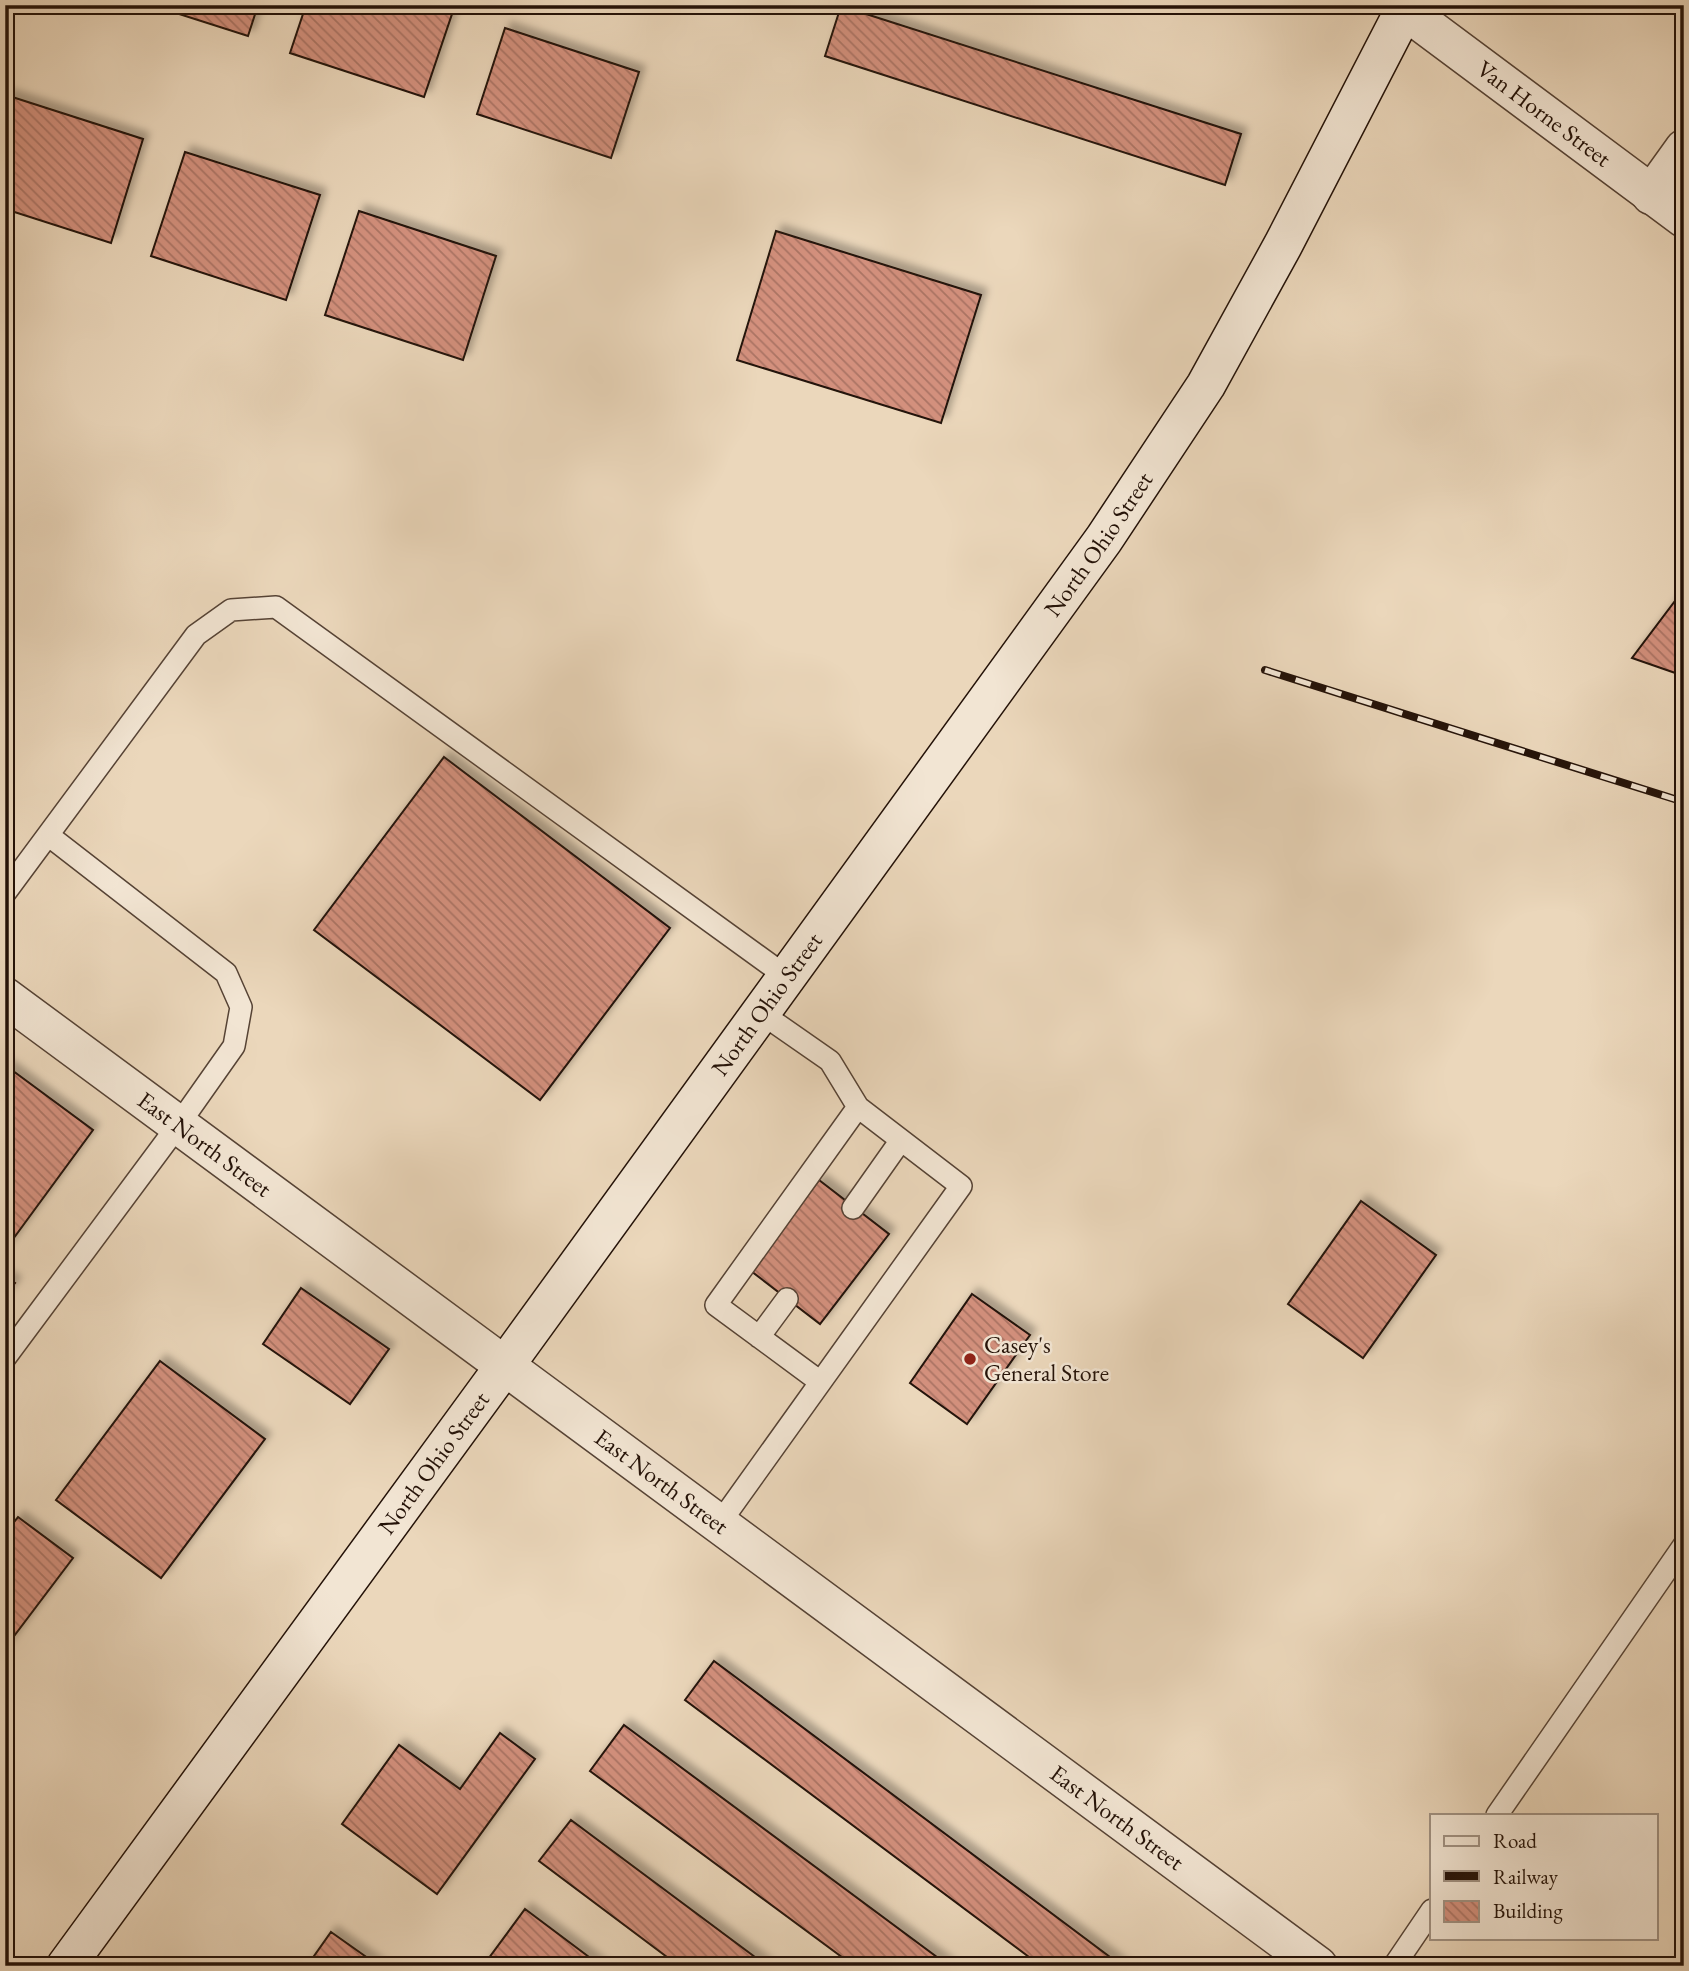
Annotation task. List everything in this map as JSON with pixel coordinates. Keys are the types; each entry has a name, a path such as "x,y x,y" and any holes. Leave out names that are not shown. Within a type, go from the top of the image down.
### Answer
{"main road":[{"name":"Van Horne Street","path":"1403,7 1684,218"},
{"name":"North Ohio Street","path":"66,1966 1104,539 1206,385 1283,245 1403,7"},
{"path":"1651,195 1684,149"},
{"name":"East North Street","path":"5,997 506,1364 1318,1966"}],"lane":[{"path":"5,893 196,635 230,610 276,607 787,977"},
{"path":"5,1359 234,1046 241,1007 226,972 48,835"},
{"path":"719,1524 961,1186 859,1107 830,1061 761,1013"},
{"path":"819,1381 716,1305 859,1107"},
{"path":"853,1208 901,1140"},
{"path":"759,1337 787,1299"},
{"path":"1498,1814 1684,1545"},
{"path":"1394,1966 1430,1913"}],"building":[{"path":"151,5 258,5 248,36"},
{"path":"306,5 437,5 453,11 424,97 290,53"},
{"path":"841,6 1241,134 1225,185 825,56"},
{"path":"505,28 639,72 611,158 477,114"},
{"path":"6,95 143,139 111,243 5,209"},
{"path":"185,152 320,195 286,300 151,256"},
{"path":"359,211 496,256 463,360 325,315"},
{"path":"776,231 981,295 941,423 737,360"},
{"path":"1684,589 1684,676 1632,658"},
{"path":"444,757 670,928 540,1100 314,930"},
{"path":"5,1065 93,1130 5,1250"},
{"path":"819,1180 889,1234 820,1324 751,1271"},
{"path":"1361,1201 1436,1255 1363,1358 1288,1304"},
{"path":"5,1276 15,1283 5,1296"},
{"path":"301,1288 389,1349 350,1404 263,1344"},
{"name":"Casey's General Store","path":"972,1294 1030,1335 967,1424 910,1383"},
{"path":"160,1361 265,1439 161,1578 56,1500"},
{"path":"18,1517 73,1558 5,1648 5,1533"},
{"path":"714,1661 1122,1966 1041,1966 685,1700"},
{"path":"624,1725 949,1966 854,1966 590,1771"},
{"path":"500,1733 535,1759 437,1894 342,1824 399,1745 460,1789"},
{"path":"571,1820 767,1966 679,1966 539,1861"},
{"path":"525,1909 601,1966 483,1966"},
{"path":"331,1932 379,1966 307,1966"}],"railway":[{"path":"1265,670 1684,802"}],"place":[{"name":"Casey's General Store","path":"970,1359"}]}
